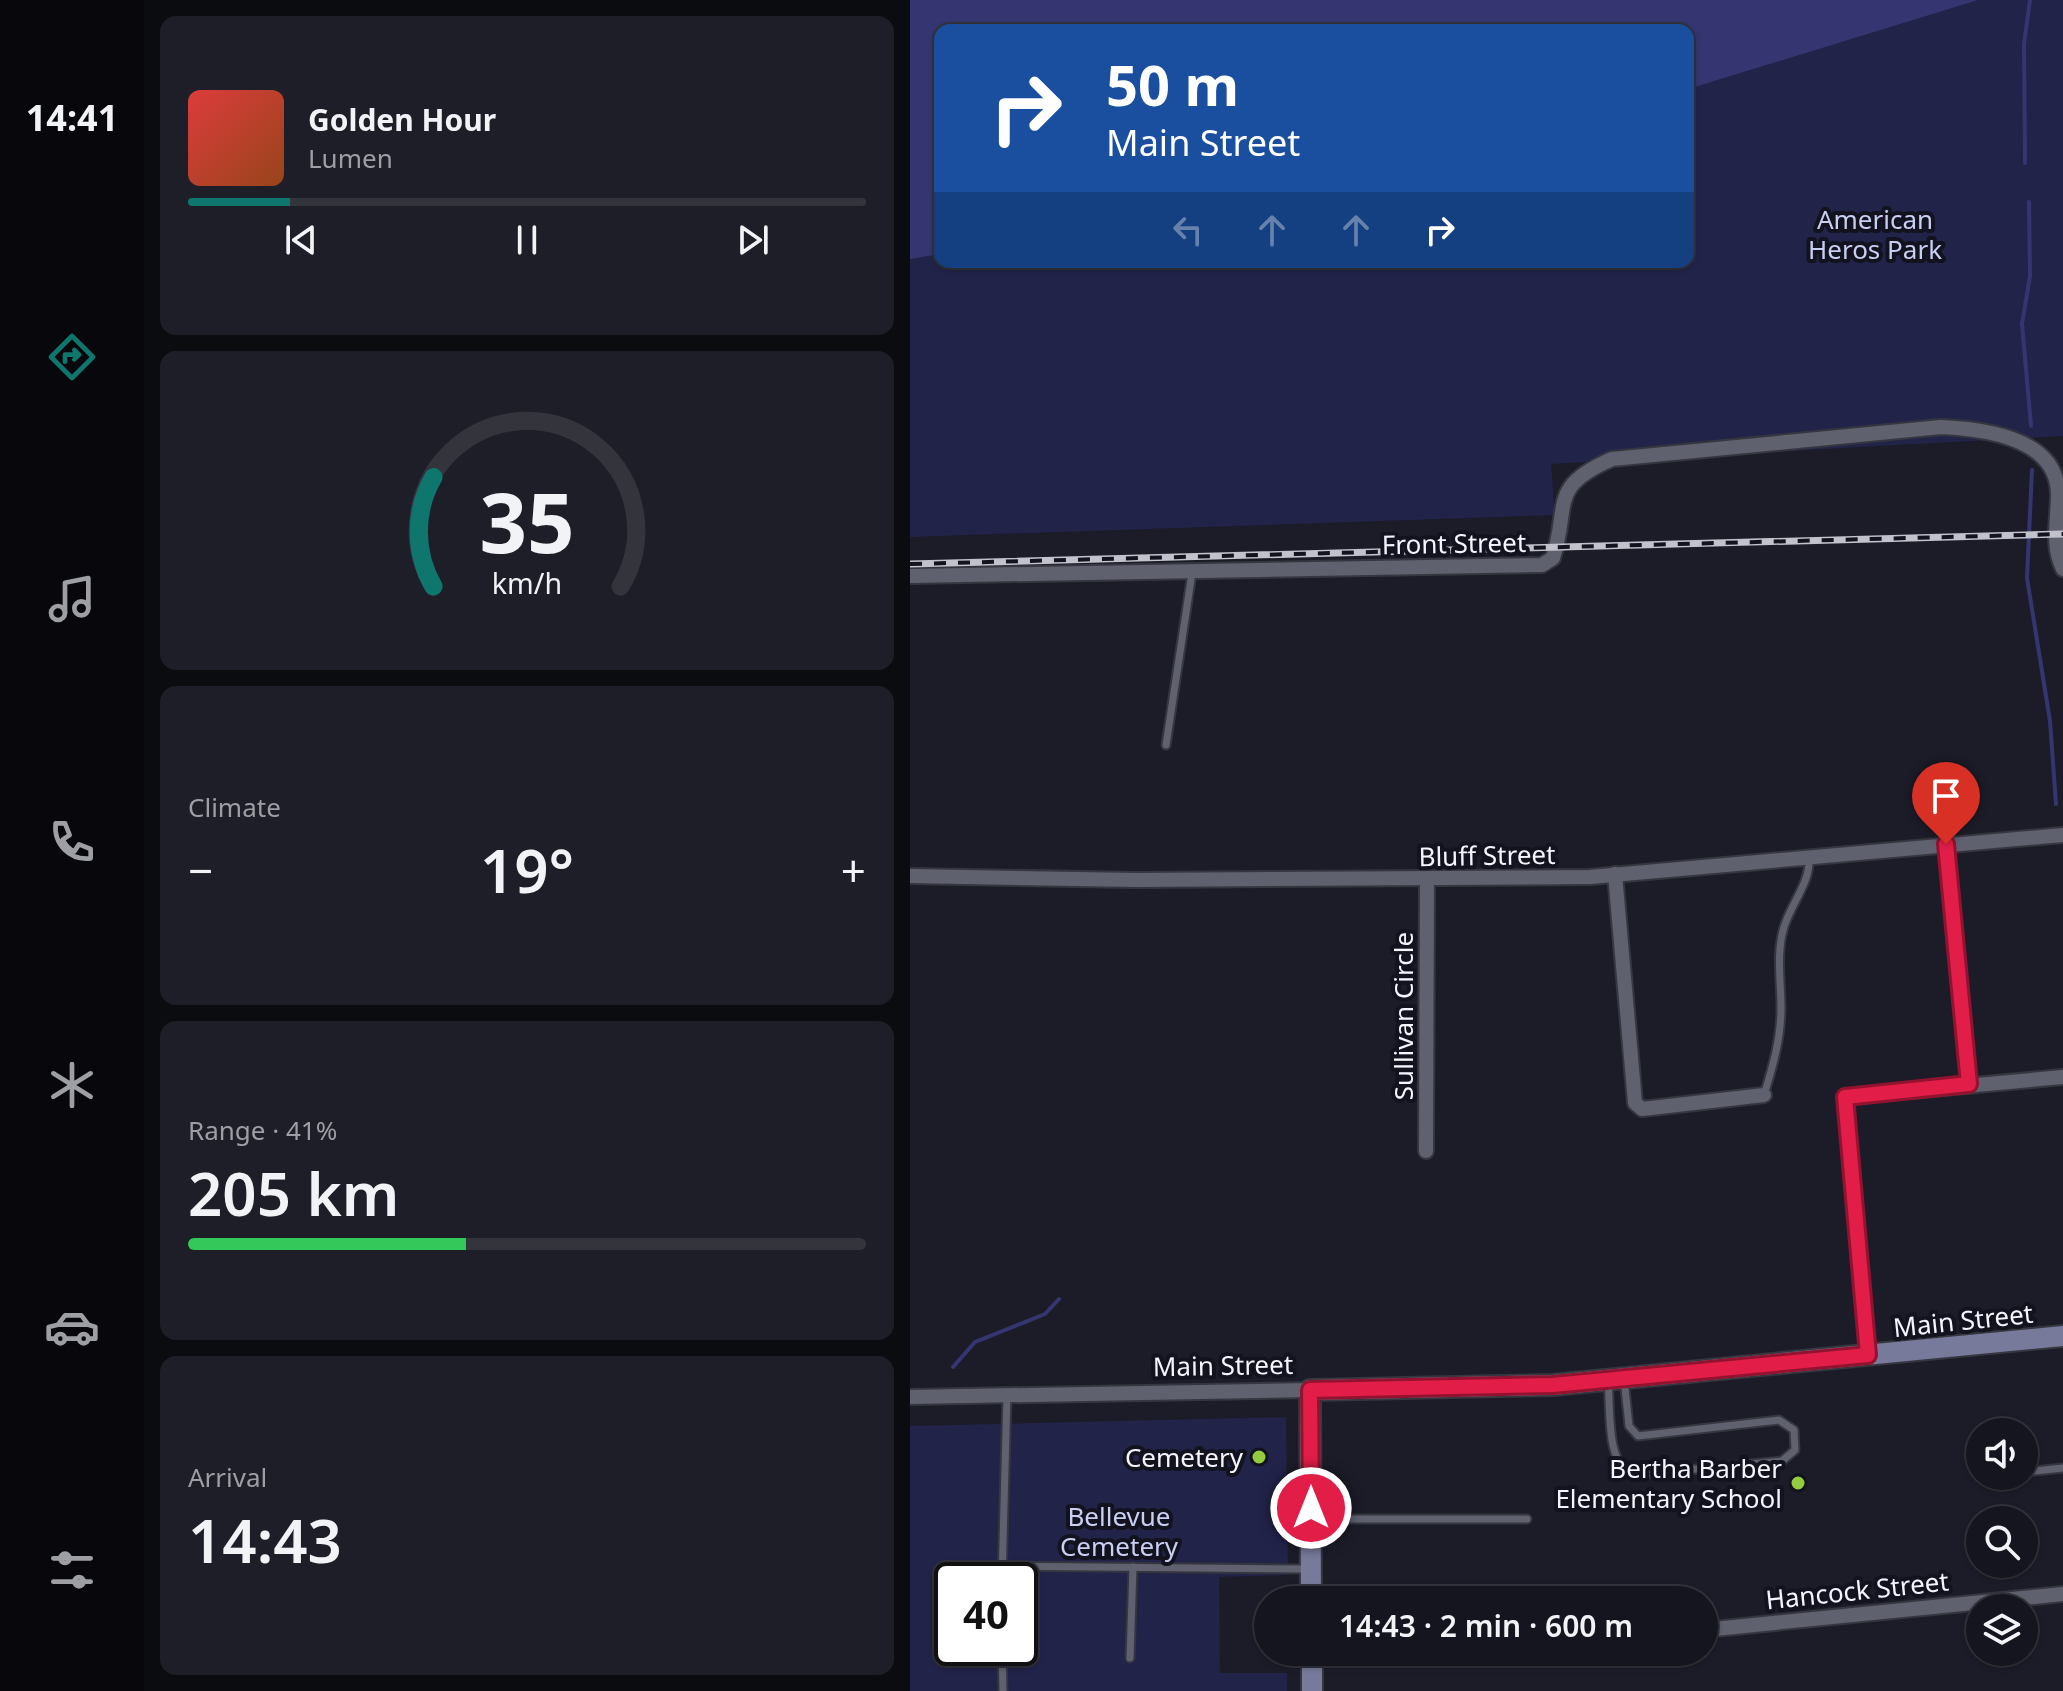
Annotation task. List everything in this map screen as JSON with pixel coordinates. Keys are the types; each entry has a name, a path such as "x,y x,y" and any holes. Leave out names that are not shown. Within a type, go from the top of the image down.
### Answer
{"street":[{"name":"Front Street","path":"910,576 1542,565 1553,558 1563,496 1592,468 1612,459 1941,427 1982,428 2044,455 2056,473 2056,554 2063,569"},
{"name":"Bluff Street","path":"910,876 1427,881 1615,874 2063,835"},
{"path":"1946,844 1969,1084"},
{"path":"1615,874 1635,1103 1642,1109 1764,1095"},
{"name":"Sullivan Circle","path":"1426,1151 1427,881"},
{"path":"1868,1355 1845,1097 2063,1077"},
{"name":"Main Street","path":"910,1397 1513,1387 2063,1336"},
{"path":"1310,1390 1311,1586"},
{"name":"Hancock Street","path":"1718,1629 2063,1594"},
{"path":"1312,1666 1312,1691"}],"lane":[{"path":"1166,745 1192,573"},
{"path":"1764,1095 1777,1052 1782,930 1793,899 1810,872 1809,856"},
{"path":"1616,1379 1629,1426 1638,1436 1779,1420 1794,1430 1795,1450 1782,1461 1633,1475 1625,1472 1615,1456 1616,1379"},
{"path":"1002,1562 1007,1395"},
{"path":"2038,1471 2063,1468"},
{"path":"1311,1519 1527,1519"},
{"path":"1038,1566 1311,1569"},
{"path":"1130,1658 1133,1567"},
{"path":"1002,1666 1003,1691"}],"green space":[{"name":"American Heros Park","path":"1300,0 2063,0 2063,436 1551,464 1555,515 910,537 910,218 934,214 934,268 1694,268 1694,24 1610,24"},
{"name":"Bellevue Cemetery","path":"1286,1417 1288,1575 1219,1577 1220,1673 1287,1673 1287,1691 910,1691 910,1426"}],"shaded area":[{"path":"910,0 1978,0 1694,87 1694,24 934,24 934,255 910,259"}],"waterway":[{"path":"2025,163 2024,44 2030,0"},
{"path":"2029,202 2030,276 2022,324 2031,426"},
{"path":"2032,470 2027,578 2050,721 2056,804"},
{"path":"953,1367 975,1342 1045,1314 1059,1299"}],"railway":[{"path":"910,564 2063,534"}],"place":[{"name":"Cemetery","path":"1259,1457"},
{"name":"Bertha Barber Elementary School","path":"1798,1483"}],"route":[{"path":"1311,1508 1310,1390 1553,1385 1868,1355 1845,1097 1969,1084 1946,844"}]}
